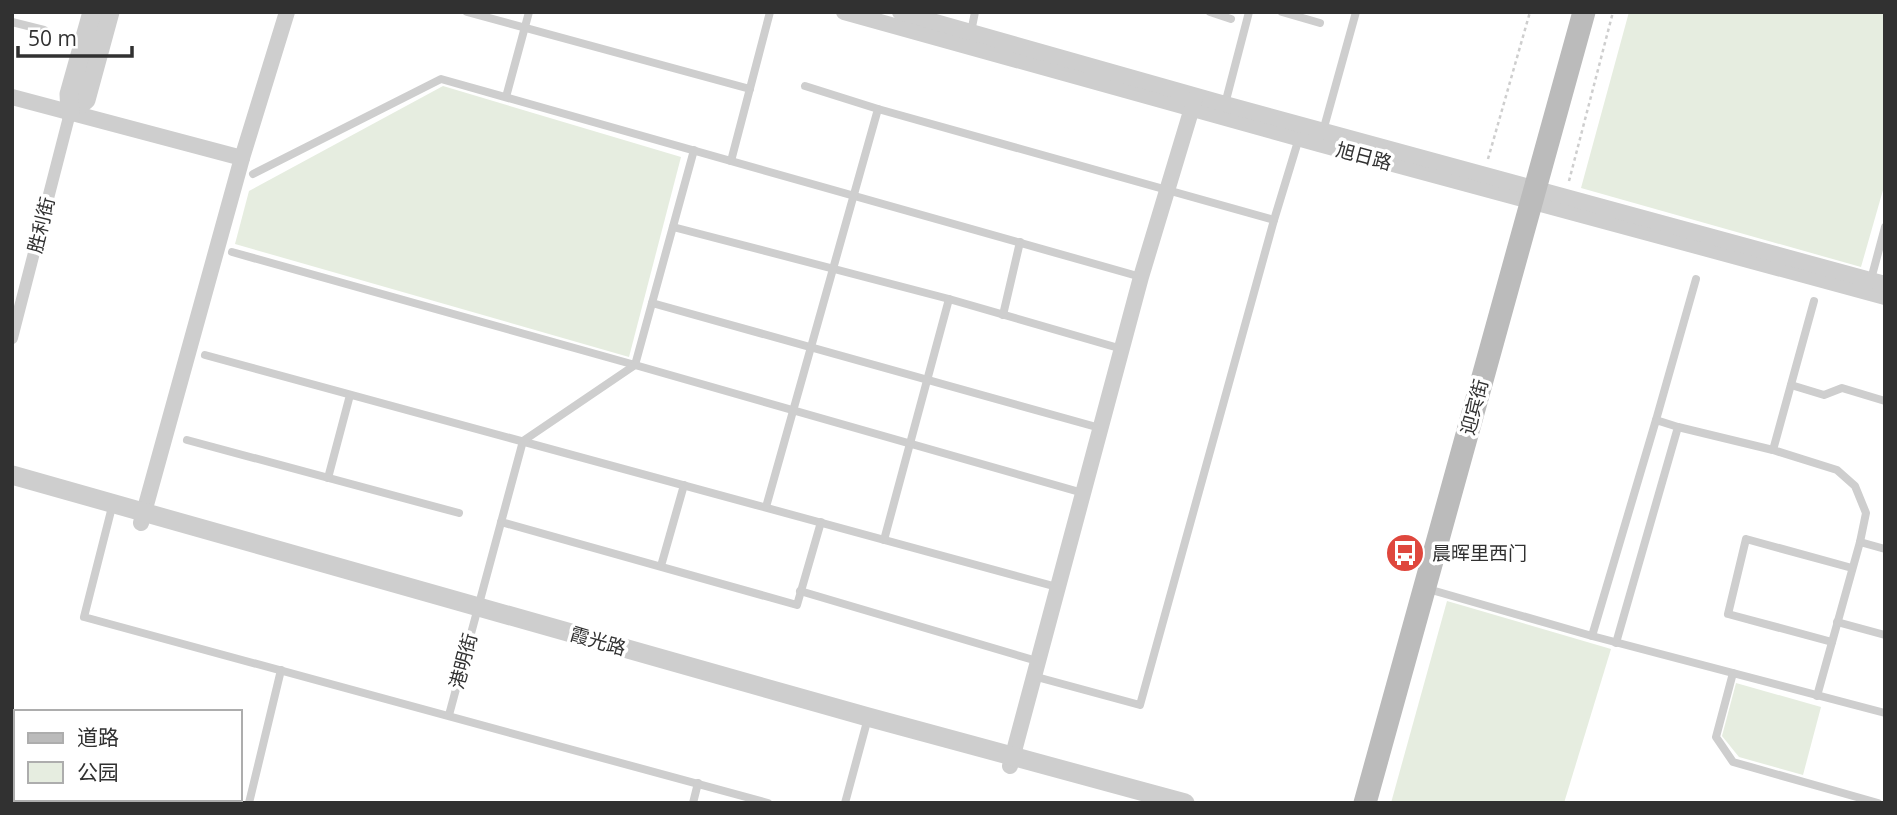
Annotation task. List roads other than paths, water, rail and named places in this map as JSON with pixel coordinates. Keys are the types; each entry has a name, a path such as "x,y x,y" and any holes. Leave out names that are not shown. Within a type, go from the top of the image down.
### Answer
{"main road":[{"name":"迎宾街","path":"1364,803 1425,589 1525,193 1567,12"},
{"name":"迎宾街","path":"1350,803 1525,193 1584,12"}],"street":[{"name":"胜利街","path":"12,338 70,113 69,94 92,12"},
{"name":"胜利街","path":"70,113 86,100 110,12"},
{"path":"142,517 242,158 287,12"},
{"name":"旭日路","path":"844,12 1194,102 1874,285 1885,297"},
{"name":"旭日路","path":"900,12 1194,102"},
{"path":"12,97 242,158"},
{"path":"1011,761 1141,277 1194,102"},
{"name":"霞光路","path":"12,475 112,509"},
{"name":"霞光路","path":"12,487 142,517 1011,761 1185,803"},
{"name":"霞光路","path":"1011,761 1143,803"}],"lane":[{"path":"467,12 750,89"},
{"path":"506,97 529,12"},
{"path":"731,161 770,12"},
{"path":"971,32 975,12"},
{"path":"1210,12 1231,19"},
{"path":"1223,110 1249,12"},
{"path":"1282,12 1320,23"},
{"path":"1321,137 1356,12"},
{"path":"12,22 44,30"},
{"path":"253,174 441,79 1141,277"},
{"path":"804,86 1274,220"},
{"path":"766,507 878,109"},
{"path":"800,591 1140,705 1274,220 1301,132"},
{"path":"523,441 635,365 694,150"},
{"path":"673,227 949,299 1122,349"},
{"path":"1874,285 1885,227"},
{"path":"1003,315 1020,242"},
{"path":"232,252 1083,493"},
{"path":"1592,636 1696,279"},
{"path":"884,540 949,299"},
{"path":"1773,450 1814,301"},
{"path":"652,303 1100,428"},
{"path":"205,355 1057,587"},
{"path":"1791,385 1824,395 1842,388 1885,401"},
{"path":"328,478 350,395"},
{"path":"1656,420 1773,450 1837,470 1855,486 1866,513 1817,695"},
{"path":"1616,643 1678,427"},
{"path":"187,440 459,513"},
{"name":"港明街","path":"449,715 523,441"},
{"path":"661,566 684,485"},
{"path":"112,509 84,617 768,803"},
{"path":"501,522 797,605 821,522"},
{"path":"1832,642 1728,614 1746,539 1852,568"},
{"path":"1860,542 1885,549"},
{"path":"1425,589 1616,643 1885,713"},
{"path":"1837,622 1885,635"},
{"path":"248,803 281,670"},
{"path":"1733,673 1716,737 1733,762 1878,803"},
{"path":"845,803 867,721"},
{"path":"693,803 698,783"}],"place":[{"name":"晨晖里西门","path":"1405,553"}]}
